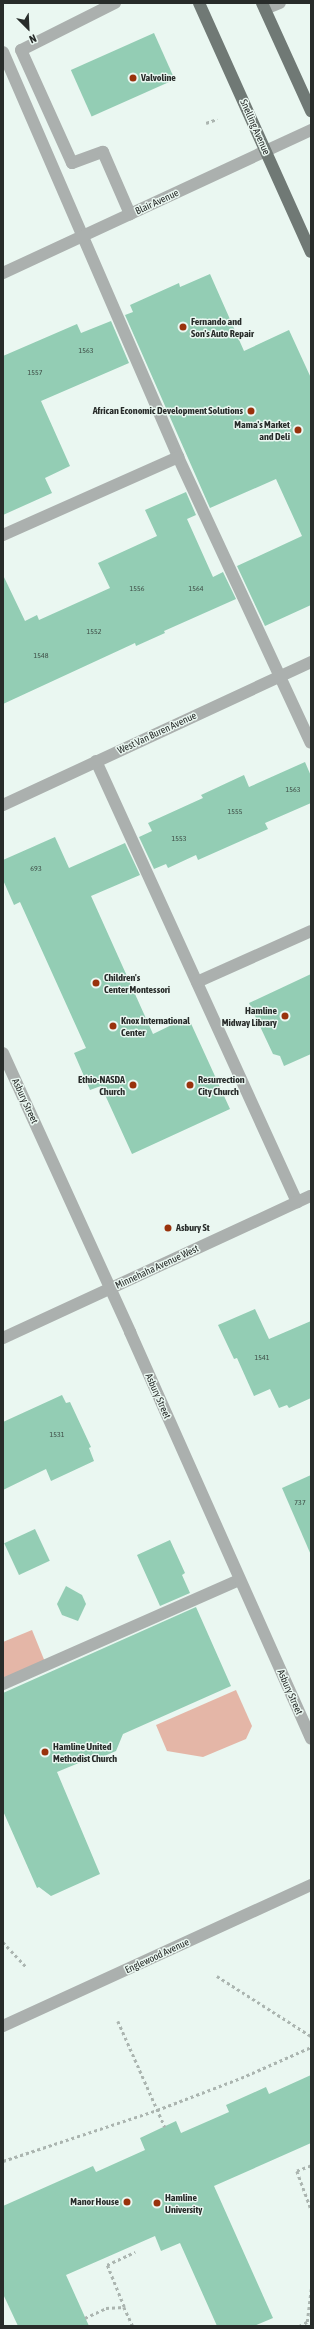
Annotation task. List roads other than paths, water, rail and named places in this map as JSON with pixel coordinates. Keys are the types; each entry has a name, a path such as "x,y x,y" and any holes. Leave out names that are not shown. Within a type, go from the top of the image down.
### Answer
{"main road":[{"name":"Snelling Avenue","path":"199,3 311,252"},
{"path":"264,6 311,111"}],"street":[{"path":"115,3 21,50 72,163 103,152 130,214"},
{"path":"264,6 280,3"},
{"path":"3,52 178,456 311,743"},
{"name":"Blair Avenue","path":"3,272 84,236 311,130"},
{"path":"3,535 178,456"},
{"name":"West Van Buren Avenue","path":"3,805 311,662"},
{"path":"96,761 297,1202"},
{"path":"197,982 311,931"},
{"name":"Asbury Street","path":"3,1053 6,1068 111,1288 239,1580 311,1739"},
{"name":"Minnehaha Avenue West","path":"3,1338 311,1196"},
{"path":"3,1684 239,1580"},
{"name":"Englewood Avenue","path":"3,2026 311,1885"}],"place":[{"name":"Valvoline","path":"133,78"},
{"name":"Fernando and Son's Auto Repair","path":"183,327"},
{"name":"African Economic Development Solutions","path":"251,411"},
{"name":"Mama's Market and Deli","path":"298,430"},
{"name":"Children's Center Montessori","path":"96,983"},
{"name":"Hamline Midway Library","path":"285,1016"},
{"name":"Knox International Center","path":"113,1026"},
{"name":"Ethio-NASDA Church","path":"133,1085"},
{"name":"Resurrection City Church","path":"190,1085"},
{"name":"Asbury St","path":"168,1228"},
{"name":"Hamline United Methodist Church","path":"45,1752"},
{"name":"Manor House","path":"127,2202"},
{"name":"Hamline University","path":"157,2203"}]}
